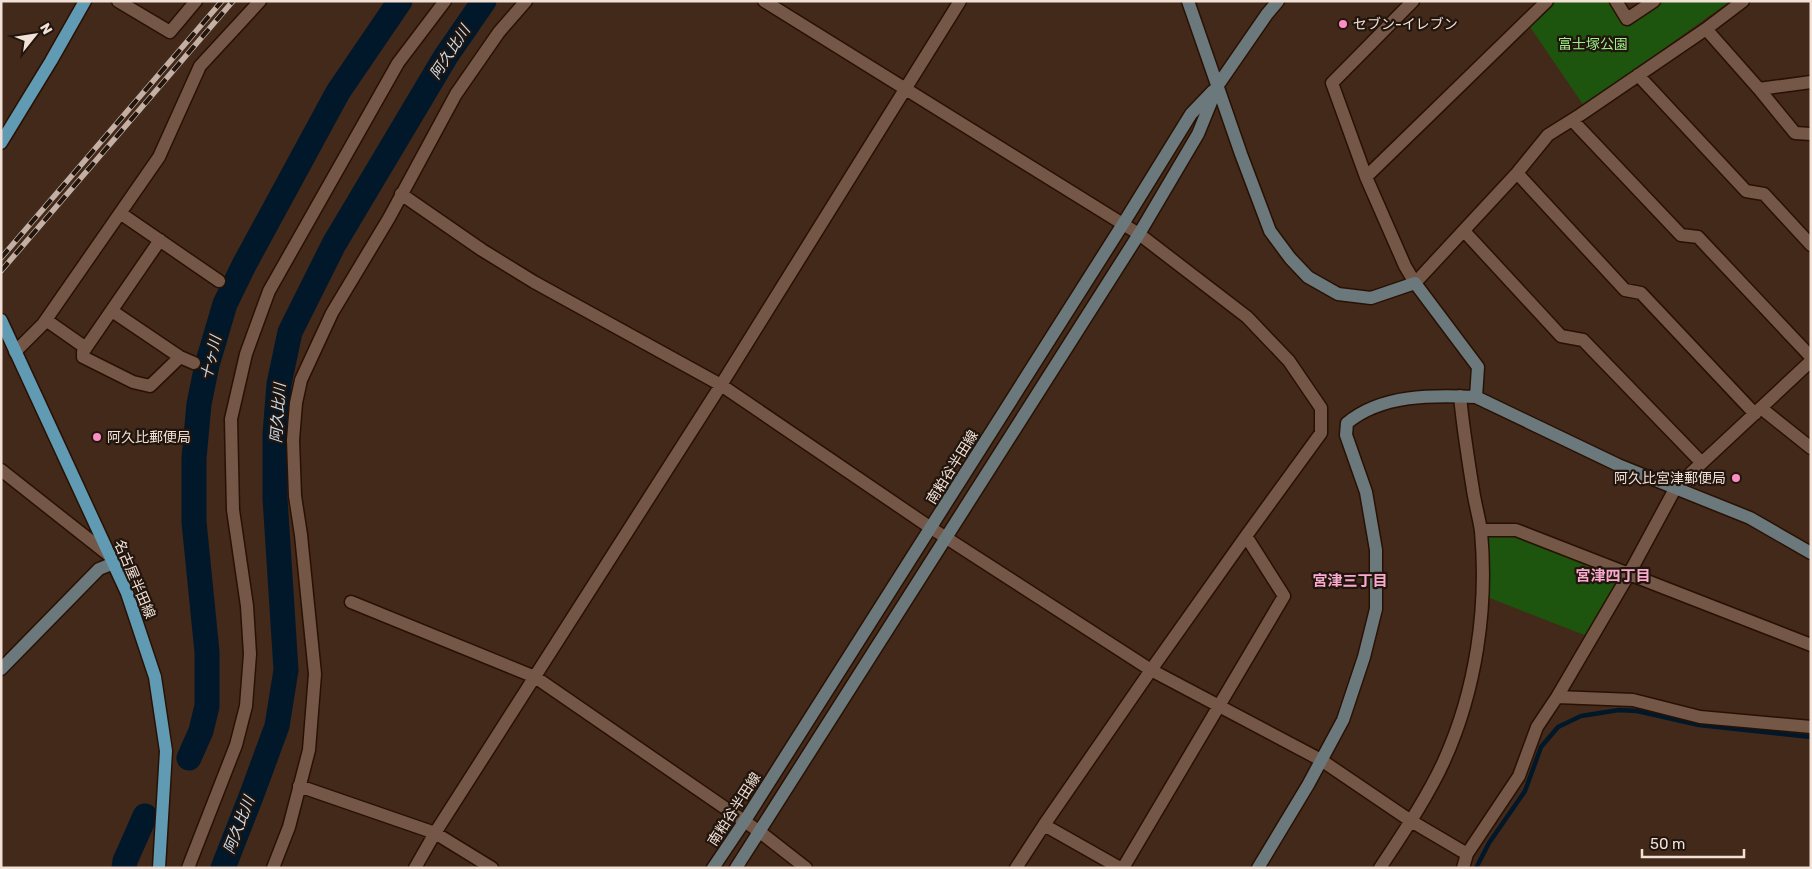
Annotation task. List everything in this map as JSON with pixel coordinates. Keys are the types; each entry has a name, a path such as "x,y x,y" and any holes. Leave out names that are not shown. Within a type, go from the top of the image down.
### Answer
{"main road":[{"path":"1,143 52,61 85,1"},
{"path":"1188,1 1270,231 1290,258 1308,277 1338,294 1371,298 1415,282 1478,367 1476,397"},
{"path":"736,868 1139,234 1198,134 1218,86 1278,1"},
{"name":"南粕谷半田線","path":"713,868 1124,224 1191,114 1218,86"},
{"name":"名古屋半田線","path":"1,320 127,593 142,633 155,677 166,751 158,868"},
{"path":"1258,868 1308,785 1343,720 1364,657 1376,609 1376,550 1366,492 1346,435 1347,423 1360,412 1394,400 1444,395 1476,397 1618,465 1750,518 1811,553"},
{"path":"1,669 99,570 112,560"}],"street":[{"path":"118,1 170,32 196,1"},
{"path":"15,352 46,320 159,157 200,66 260,1"},
{"path":"188,868 236,745 246,706 250,654 247,606 233,510 231,418 246,354 269,291 398,63 445,1"},
{"path":"273,868 289,827 308,750 315,674 301,535 295,496 293,440 296,404 301,380 332,313 402,194 456,94 500,32 526,1"},
{"path":"764,1 1139,234 1247,316 1289,361 1321,408 1321,433 1151,670 1016,868"},
{"path":"415,868 435,833 721,385 960,1"},
{"path":"1414,1 1332,83 1366,177 1405,266 1415,282 1517,173 1548,135 1638,76 1743,1"},
{"path":"1366,177 1546,1"},
{"path":"1616,1 1627,19 1654,1"},
{"path":"1706,29 1795,132 1811,134"},
{"path":"1638,76 1746,191 1764,194 1811,245"},
{"path":"1759,89 1811,82"},
{"path":"1572,120 1681,234 1698,237 1811,357"},
{"path":"1517,173 1625,290 1641,293 1758,411 1811,448"},
{"path":"402,194 482,250 534,282 721,385 946,538 1151,670 1321,760 1411,821 1467,854"},
{"path":"120,213 219,281"},
{"path":"1464,231 1561,336 1583,340 1702,463"},
{"path":"160,240 83,352 83,357 133,382 150,386 180,357"},
{"path":"112,311 180,357 194,364"},
{"path":"46,320 86,348"},
{"path":"1463,868 1467,854 1519,776 1538,727 1629,574 1676,487 1811,361"},
{"path":"1380,868 1411,821 1444,761 1459,722 1476,659 1482,595 1481,530 1465,443 1460,396"},
{"path":"1,470 112,560"},
{"path":"1481,530 1516,530 1811,644"},
{"path":"1044,825 1121,868 1284,596 1246,536"},
{"path":"352,602 534,677 760,832 806,868"},
{"path":"1557,697 1633,700 1700,716 1811,727"},
{"path":"299,786 435,833 492,868"}],"green space":[{"name":"富士塚公園","path":"1547,1 1616,1 1627,19 1650,1 1730,1 1584,106 1526,21"},
{"path":"1481,530 1516,530 1629,574 1592,638 1482,595"}],"waterway":[{"name":"十ヶ川","path":"189,758 201,731 207,706 207,652 194,522 194,458 199,404 207,365 225,304 244,265 338,92 400,1"},
{"name":"阿久比川","path":"223,868 277,726 286,670 275,498 275,434 279,384 290,332 334,244 446,56 484,1"},
{"path":"1476,868 1489,843 1525,791 1541,747 1558,727 1581,716 1619,710 1637,711 1699,725 1811,737"},
{"name":"十ヶ川","path":"124,868 125,861 145,816"}],"railway":[{"path":"1,258 222,1"},
{"path":"1,271 233,1"}],"place":[{"name":"セブン-イレブン","path":"1343,24"},
{"name":"阿久比郵便局","path":"97,437"},
{"name":"阿久比宮津郵便局","path":"1736,478"}],"district":[{"name":"宮津四丁目","path":"1613,576"},
{"name":"宮津三丁目","path":"1350,581"}]}
